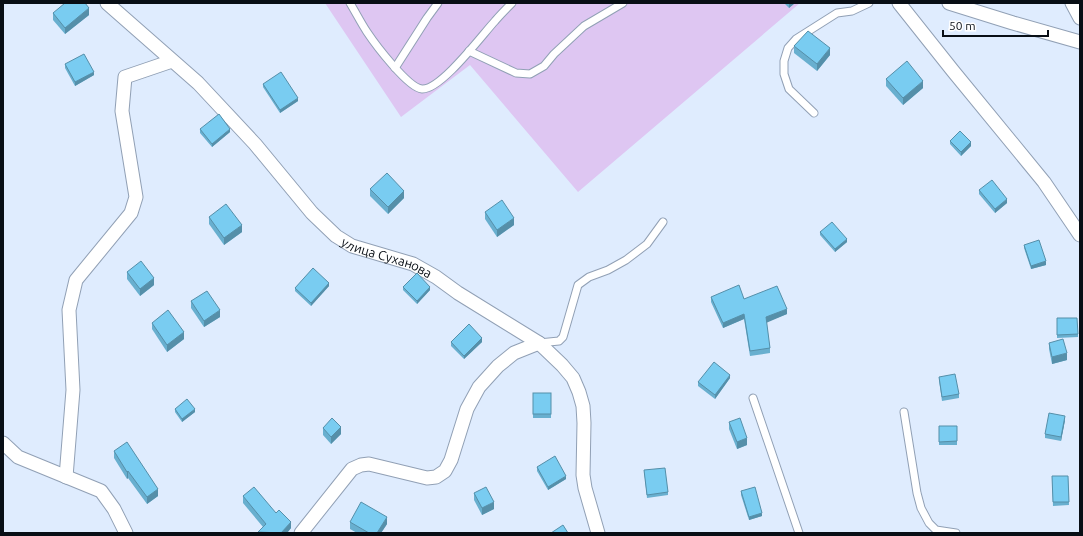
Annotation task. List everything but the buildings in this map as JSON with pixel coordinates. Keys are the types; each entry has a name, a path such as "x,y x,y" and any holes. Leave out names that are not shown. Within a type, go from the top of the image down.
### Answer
{"street":[{"name":"улица Суханова","path":"108,3 198,83 255,144 312,213 336,236 352,246 413,264 436,277 458,293 539,343 562,365 573,378 583,406 583,475 585,488 598,533"},
{"path":"899,3 952,71 1044,182 1080,235"},
{"path":"949,3 1013,24 1080,42"},
{"path":"1072,3 1080,18"},
{"path":"66,477 73,390 69,310 76,280 131,213 136,197 122,111 124,77 172,61"},
{"path":"301,533 352,469 361,465 369,464 426,478 436,477 445,471 451,460 466,408 479,387 498,366 514,354 539,343"},
{"path":"3,443 18,457 101,491 114,510 126,533"}],"lane":[{"path":"350,3 367,33 395,68 404,78 421,89 429,88 439,81 469,52 494,21 512,3"},
{"path":"395,68 438,3"},
{"path":"469,52 516,73 530,74 544,66 554,54 584,26 623,3"},
{"path":"814,113 789,89 784,74 784,61 788,48 796,39 837,13 852,11 869,3"},
{"path":"539,343 559,341 563,337 578,285 589,277 608,270 626,260 647,244 663,222"},
{"path":"753,398 799,533"},
{"path":"904,412 916,493 921,508 929,523 936,530 956,533"}],"shaded area":[{"path":"325,3 800,3 578,192 470,65 401,117"}]}
